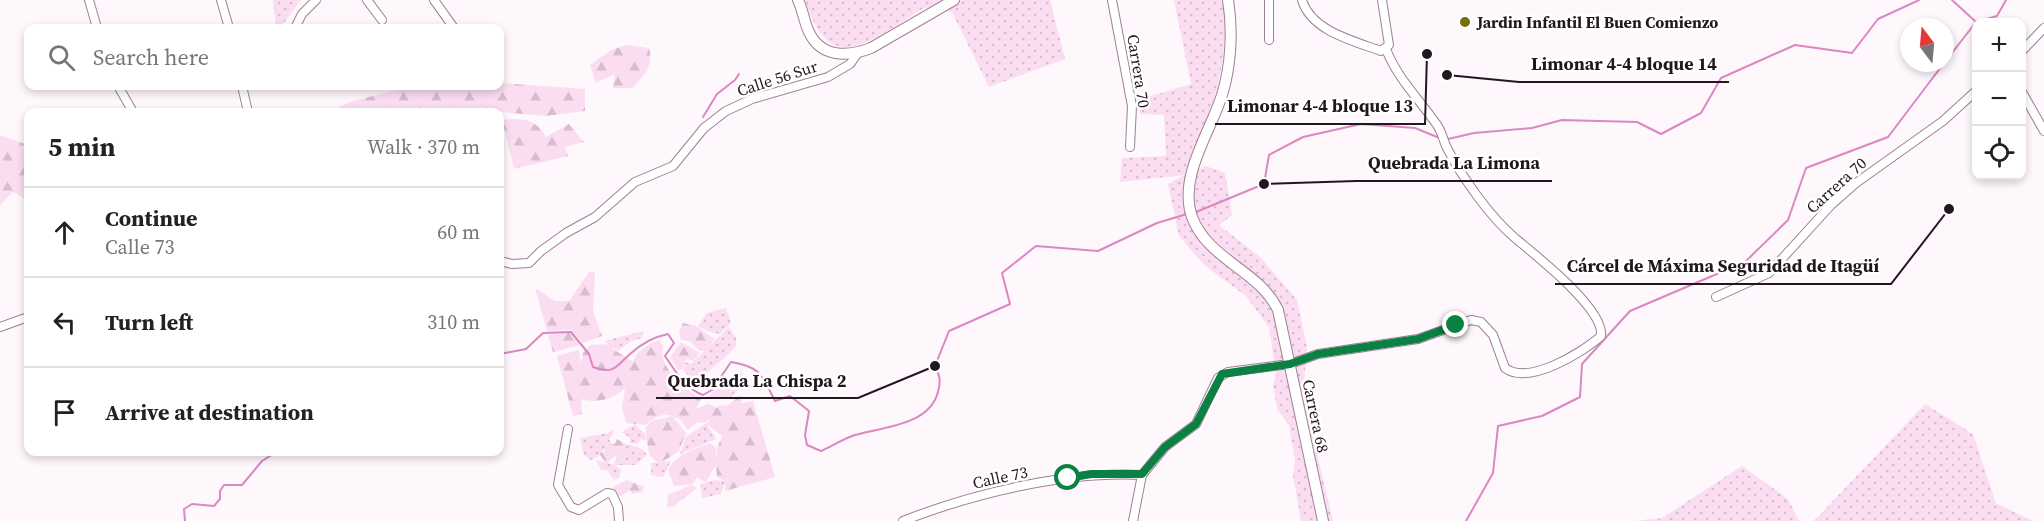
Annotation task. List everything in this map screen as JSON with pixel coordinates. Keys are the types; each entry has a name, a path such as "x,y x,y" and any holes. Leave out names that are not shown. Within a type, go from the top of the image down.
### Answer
{"street":[{"path":"89,0 96,24"},
{"path":"220,0 228,24"},
{"path":"297,24 302,14 316,0"},
{"path":"367,0 382,20"},
{"path":"434,0 451,24"},
{"path":"798,0 808,30 819,45 832,53 858,53"},
{"name":"Calle 56 Sur","path":"504,262 529,263 541,250 595,217 635,182 673,166 704,128 726,111 752,99 828,77 850,64 858,53 954,0"},
{"name":"Carrera 70","path":"1112,0 1132,106 1130,147"},
{"name":"Carrera 68","path":"1228,0 1230,45 1222,94 1189,185 1192,217 1202,236 1224,258 1259,283 1272,298 1280,316 1323,521"},
{"path":"1269,0 1269,40"},
{"path":"1302,0 1306,11 1315,20 1347,38 1381,51 1389,45 1382,0"},
{"path":"2026,47 2044,28"},
{"path":"1133,521 1142,474 1165,447 1196,424 1222,374 1290,364 1318,354 1418,339 1471,320 1487,327 1498,344 1505,368 1517,374 1549,367 1579,353 1601,336 1601,326 1568,283 1503,228 1489,212 1446,146 1442,135 1399,74 1386,49"},
{"path":"120,90 131,108"},
{"path":"243,90 247,108"},
{"name":"Carrera 70","path":"1716,297 1769,273 1831,205 1856,183 1943,121 1972,95"},
{"path":"2026,99 2044,132"},
{"path":"0,327 24,318"},
{"path":"568,429 558,485 571,507 579,510 607,493 612,494 618,507 619,521"},
{"name":"Calle 73","path":"903,521 976,497 1068,478 1091,474 1142,474"}],"green space":[{"path":"273,0 301,0 283,24 276,24"},
{"path":"805,0 1050,0 1065,59 989,87 952,12 931,8 923,9 872,39 845,47 834,45 823,36"},
{"path":"1174,0 1225,0 1224,46 1217,88 1191,173 1206,166 1225,173 1232,215 1219,225 1260,257 1297,300 1307,347 1303,396 1333,521 1301,521 1293,475 1295,460 1289,425 1277,409 1273,385 1276,374 1269,327 1246,296 1204,265 1179,236 1168,184 1185,175 1120,182 1122,158 1166,156 1164,115 1140,114 1138,100 1191,84"},
{"path":"626,45 649,48 649,65 640,80 632,88 613,88 615,74 596,83 590,65 611,50"},
{"path":"504,83 585,89 585,111 545,116 504,112 504,108 338,108 353,101 397,90 504,90"},
{"path":"504,120 525,120 534,123 546,137 569,124 584,142 565,147 568,156 514,169"},
{"path":"0,135 24,144 24,198 13,192 0,205"},
{"path":"589,272 595,272 593,311 602,336 583,343 571,330 547,331 535,288 555,301 569,301"},
{"path":"726,308 731,323 720,334 698,326 707,313"},
{"path":"683,323 696,326 714,339 707,351 699,351 690,341 681,340 679,332"},
{"path":"729,327 736,337 736,346 701,378 695,380 688,376 684,371 685,362 691,364"},
{"path":"644,331 642,338 631,341 618,351 604,341"},
{"path":"571,332 580,345 553,352 548,335"},
{"path":"659,340 669,370 674,377 701,399 696,409 708,404 717,408 719,405 727,406 741,395 742,403 753,401 775,477 725,491 725,481 717,477 716,465 706,482 697,477 693,484 674,486 668,470 672,464 686,453 710,443 716,448 717,460 717,448 722,436 707,424 710,419 704,423 697,422 688,430 681,420 668,415 658,417 645,425 626,423 622,407 625,388 605,400 581,399 582,414 573,416 557,356 579,350 581,364 583,353 590,345 611,344 613,349 633,362 640,351"},
{"path":"681,342 700,353 694,361 686,359 683,369 678,370 670,357"},
{"path":"741,371 747,382 728,399 707,398 722,380"},
{"path":"1925,404 1973,434 1996,503 2033,521 1814,521"},
{"path":"672,416 686,433 679,451 659,464 649,454 645,428 651,421"},
{"path":"706,423 716,439 680,454 686,437"},
{"path":"635,424 645,434 646,440 641,439 637,444 630,443 630,438 622,432"},
{"path":"613,429 610,441 598,457 591,460 584,455 580,438 608,433"},
{"path":"617,439 627,445 620,457 615,456 606,464 599,453 604,452 610,442 615,444"},
{"path":"628,444 642,449 647,455 636,465 615,465 621,470 619,478 614,480 607,470 601,470 596,460 614,465 617,456"},
{"path":"671,461 663,477 651,475 651,463"},
{"path":"1742,466 1788,499 1799,521 1636,521 1662,518"},
{"path":"627,480 644,487 642,492 632,494 630,490 621,496 614,494 613,487"},
{"path":"715,480 725,481 721,494 702,498 700,484"},
{"path":"691,485 697,488 676,504 677,506 667,507 668,495"}],"waterway":[{"path":"1448,139 1474,133 1532,128 1562,120 1637,122 1661,134 1701,113 1721,78 1795,45 1852,53 1878,19 1919,0"},
{"path":"1952,0 1976,22 1997,16 2006,0"},
{"path":"1954,50 1972,27"},
{"path":"1466,521 1493,473 1498,426 1542,416 1580,397 1582,364 1630,311 1745,262 1788,220 1806,168 1888,137 1937,72"},
{"path":"703,117 717,94 739,74"},
{"path":"1196,212 1264,184 1269,155 1303,137 1361,124 1415,128 1442,139"},
{"path":"504,353 526,349 543,333 571,332 589,354 593,367 611,370 643,344 668,334 674,343 665,356 681,379 691,388 703,395 712,390 731,362 749,367 764,379 775,401 790,396 809,411 805,435 807,445 821,451 855,435 891,427 925,412 933,403 938,392 940,379 935,366 949,331 1010,304 1002,273 1036,246 1098,251 1157,223 1187,214"},
{"path":"185,521 184,509 192,504 214,506 220,499 220,491 224,485 242,485 262,461 270,456"}],"place":[{"name":"Jardin Infantil El Buen Comienzo","path":"1465,22"},
{"name":"Limonar 4-4 bloque 13","path":"1427,54"},
{"name":"Limonar 4-4 bloque 14","path":"1447,75"},
{"name":"Quebrada La Limona","path":"1264,184"},
{"name":"Cárcel de Máxima Seguridad de Itagüí","path":"1949,209"},
{"name":"Quebrada La Chispa 2","path":"935,366"}],"route":[{"path":"1068,478 1091,474 1142,474 1165,447 1196,424 1202,416 1213,387 1222,374 1290,364 1318,354 1418,339 1456,325"}]}
